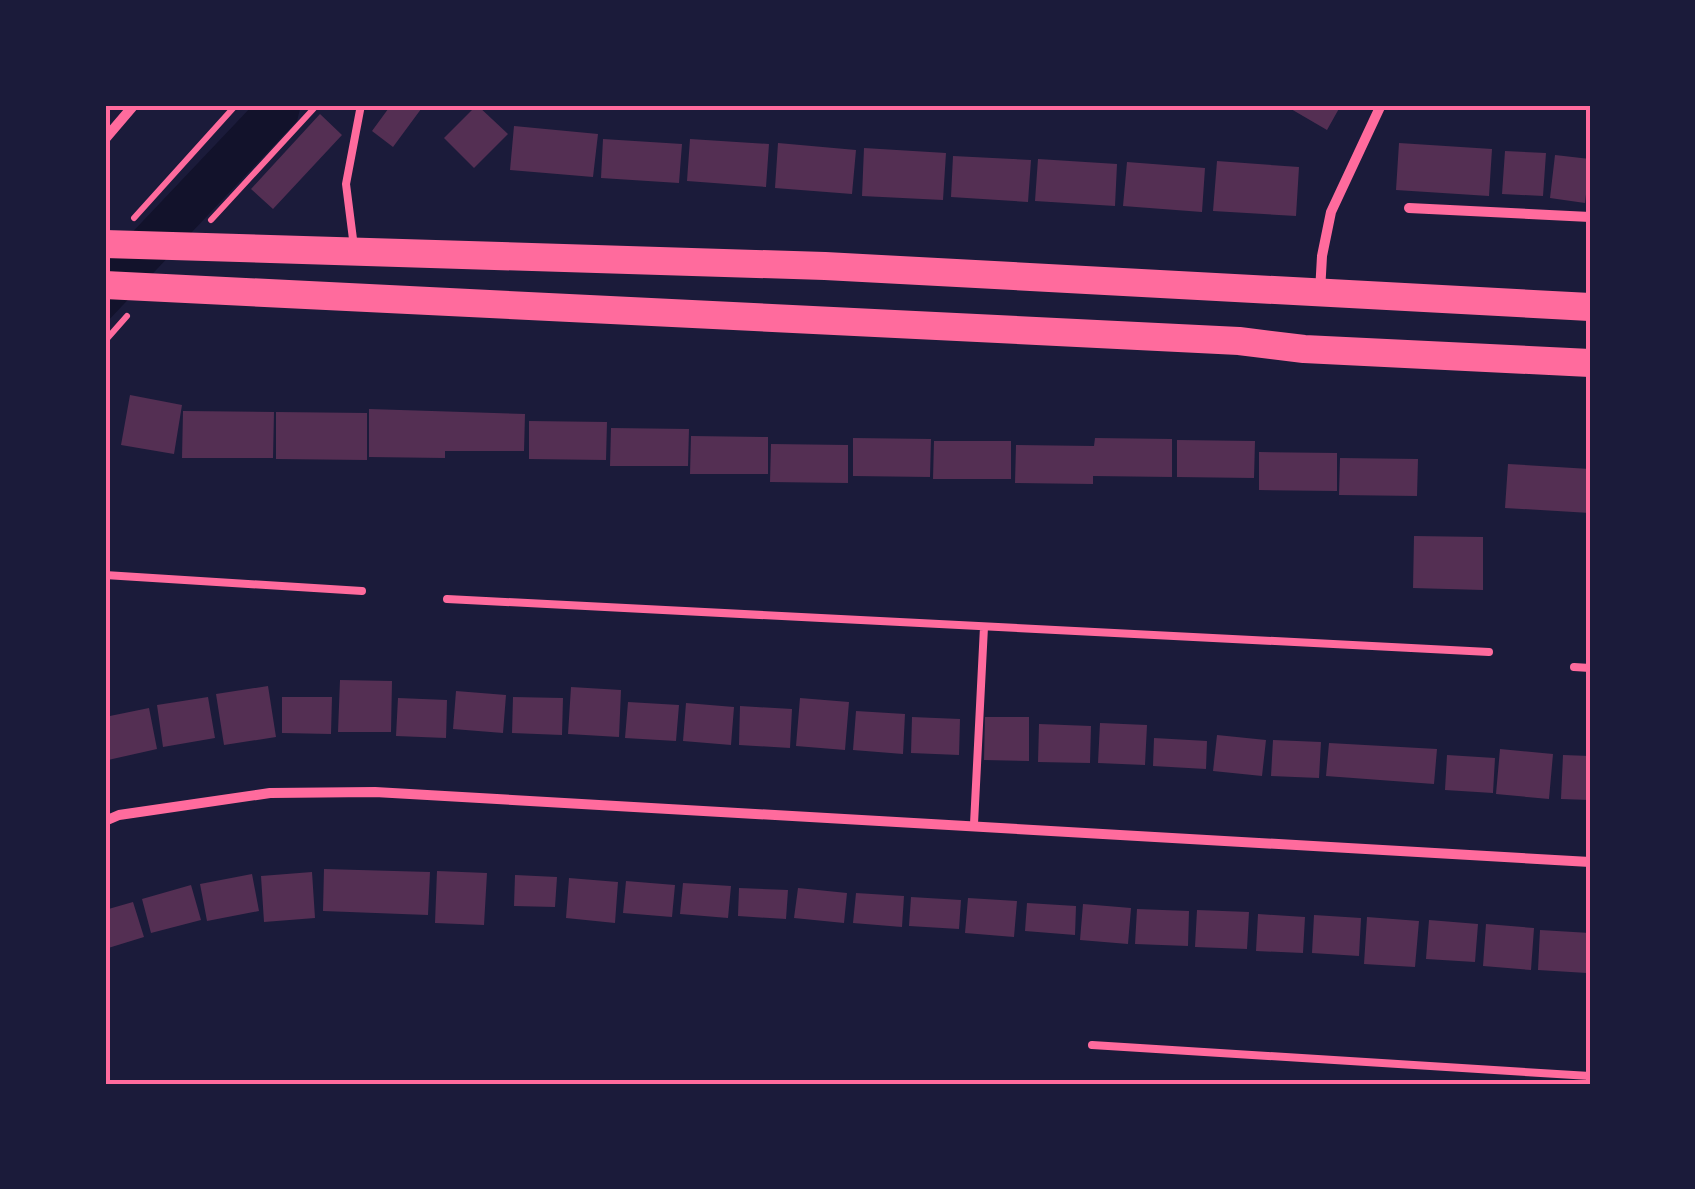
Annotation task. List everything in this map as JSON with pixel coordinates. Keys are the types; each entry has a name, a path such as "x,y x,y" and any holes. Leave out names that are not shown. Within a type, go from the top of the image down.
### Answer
{"highway":[{"path":"105,244 825,266 1590,307"},
{"path":"105,285 1590,362"}],"street":[{"path":"105,138 134,105"},
{"path":"1320,292 1331,212 1381,105"},
{"path":"1409,208 1590,217"},
{"path":"105,821 270,793 376,792 1590,862"}],"lane":[{"path":"354,251 346,184 361,105"},
{"path":"105,575 362,591"},
{"path":"447,600 1488,652"},
{"path":"974,824 984,627"},
{"path":"1574,668 1590,668"},
{"path":"1092,1044 1590,1076"}],"path":[{"path":"129,222 236,105"},
{"path":"234,195 316,105"}],"shaded area":[{"path":"253,105 301,105 297,121 105,324 105,261"}],"building":[{"path":"391,105 424,105 393,147 372,131"},
{"path":"477,105 508,134 474,168 444,138"},
{"path":"1293,105 1341,105 1327,130 1291,109"},
{"path":"320,114 342,135 273,209 251,189"},
{"path":"514,126 598,134 593,177 510,170"},
{"path":"603,139 682,144 679,183 601,178"},
{"path":"690,139 769,144 766,187 687,181"},
{"path":"778,143 856,150 852,194 775,188"},
{"path":"1399,143 1492,149 1489,196 1396,190"},
{"path":"864,148 946,153 943,200 862,196"},
{"path":"1505,151 1546,153 1543,196 1502,194"},
{"path":"1555,155 1590,159 1585,203 1550,198"},
{"path":"953,156 1031,160 1028,202 951,197"},
{"path":"1038,159 1117,164 1115,206 1035,201"},
{"path":"1217,161 1299,167 1296,216 1213,211"},
{"path":"1127,162 1205,168 1202,212 1123,206"},
{"path":"130,395 182,405 174,454 121,445"},
{"path":"369,409 525,414 524,451 445,451 445,458 369,457"},
{"path":"183,411 274,412 273,458 182,458"},
{"path":"276,412 367,413 367,460 276,459"},
{"path":"529,421 607,422 606,460 529,459"},
{"path":"611,428 689,429 688,466 610,466"},
{"path":"691,436 768,437 768,474 690,474"},
{"path":"853,438 931,439 930,477 853,476"},
{"path":"1095,438 1172,439 1172,477 1093,476 1093,484 1015,483 1016,445 1094,446"},
{"path":"1177,440 1255,441 1254,478 1177,477"},
{"path":"934,441 1011,441 1011,479 933,479"},
{"path":"771,444 848,445 848,483 770,482"},
{"path":"1259,452 1337,453 1337,491 1259,490"},
{"path":"1340,458 1418,459 1417,496 1339,495"},
{"path":"1508,464 1590,469 1590,513 1505,508"},
{"path":"1414,536 1483,537 1483,590 1413,588"},
{"path":"340,680 392,681 391,732 338,732"},
{"path":"268,686 276,737 224,745 216,694"},
{"path":"571,687 621,690 619,737 568,734"},
{"path":"456,691 506,695 503,733 453,729"},
{"path":"208,697 215,738 163,747 157,705"},
{"path":"282,697 332,697 331,734 282,733"},
{"path":"513,697 563,698 562,735 512,733"},
{"path":"398,698 447,700 446,738 396,736"},
{"path":"800,698 849,702 845,750 796,746"},
{"path":"628,702 679,705 676,741 625,738"},
{"path":"686,703 734,707 731,745 683,741"},
{"path":"740,706 792,709 790,748 739,745"},
{"path":"149,708 157,749 108,760 105,717"},
{"path":"856,711 905,714 903,754 853,750"},
{"path":"912,717 960,719 959,755 911,753"},
{"path":"985,717 1029,717 1029,761 984,760"},
{"path":"1100,723 1147,725 1145,765 1098,763"},
{"path":"1039,724 1091,726 1090,763 1038,762"},
{"path":"1217,735 1266,740 1262,776 1213,771"},
{"path":"1154,738 1207,741 1206,769 1153,766"},
{"path":"1273,740 1321,742 1319,778 1271,776"},
{"path":"1329,743 1437,749 1434,784 1326,776"},
{"path":"1500,749 1553,754 1549,799 1496,794"},
{"path":"1447,755 1495,758 1493,793 1445,790"},
{"path":"1563,755 1590,756 1590,800 1561,799"},
{"path":"324,869 430,872 428,915 323,911"},
{"path":"437,871 487,873 484,925 435,923"},
{"path":"312,872 315,918 264,922 261,876"},
{"path":"252,874 259,911 207,921 200,884"},
{"path":"515,875 557,877 555,907 514,906"},
{"path":"569,878 618,882 615,923 566,918"},
{"path":"626,881 675,885 672,917 623,913"},
{"path":"683,883 731,886 728,918 680,914"},
{"path":"191,885 201,920 151,933 142,899"},
{"path":"739,888 788,890 786,919 738,916"},
{"path":"798,888 847,893 844,923 794,918"},
{"path":"856,893 904,896 902,927 853,923"},
{"path":"911,897 961,900 959,929 909,926"},
{"path":"968,898 1017,901 1014,937 965,933"},
{"path":"133,902 144,937 105,949 105,910"},
{"path":"1027,903 1076,906 1075,935 1025,931"},
{"path":"1083,904 1131,908 1128,944 1080,940"},
{"path":"1137,909 1189,911 1188,946 1135,944"},
{"path":"1197,910 1249,912 1247,949 1195,947"},
{"path":"1258,914 1305,917 1303,953 1256,951"},
{"path":"1314,915 1361,918 1359,956 1312,953"},
{"path":"1367,917 1419,921 1415,967 1364,964"},
{"path":"1429,920 1478,924 1475,962 1426,959"},
{"path":"1486,924 1534,928 1531,970 1483,966"},
{"path":"1540,930 1590,933 1587,973 1538,970"}]}
